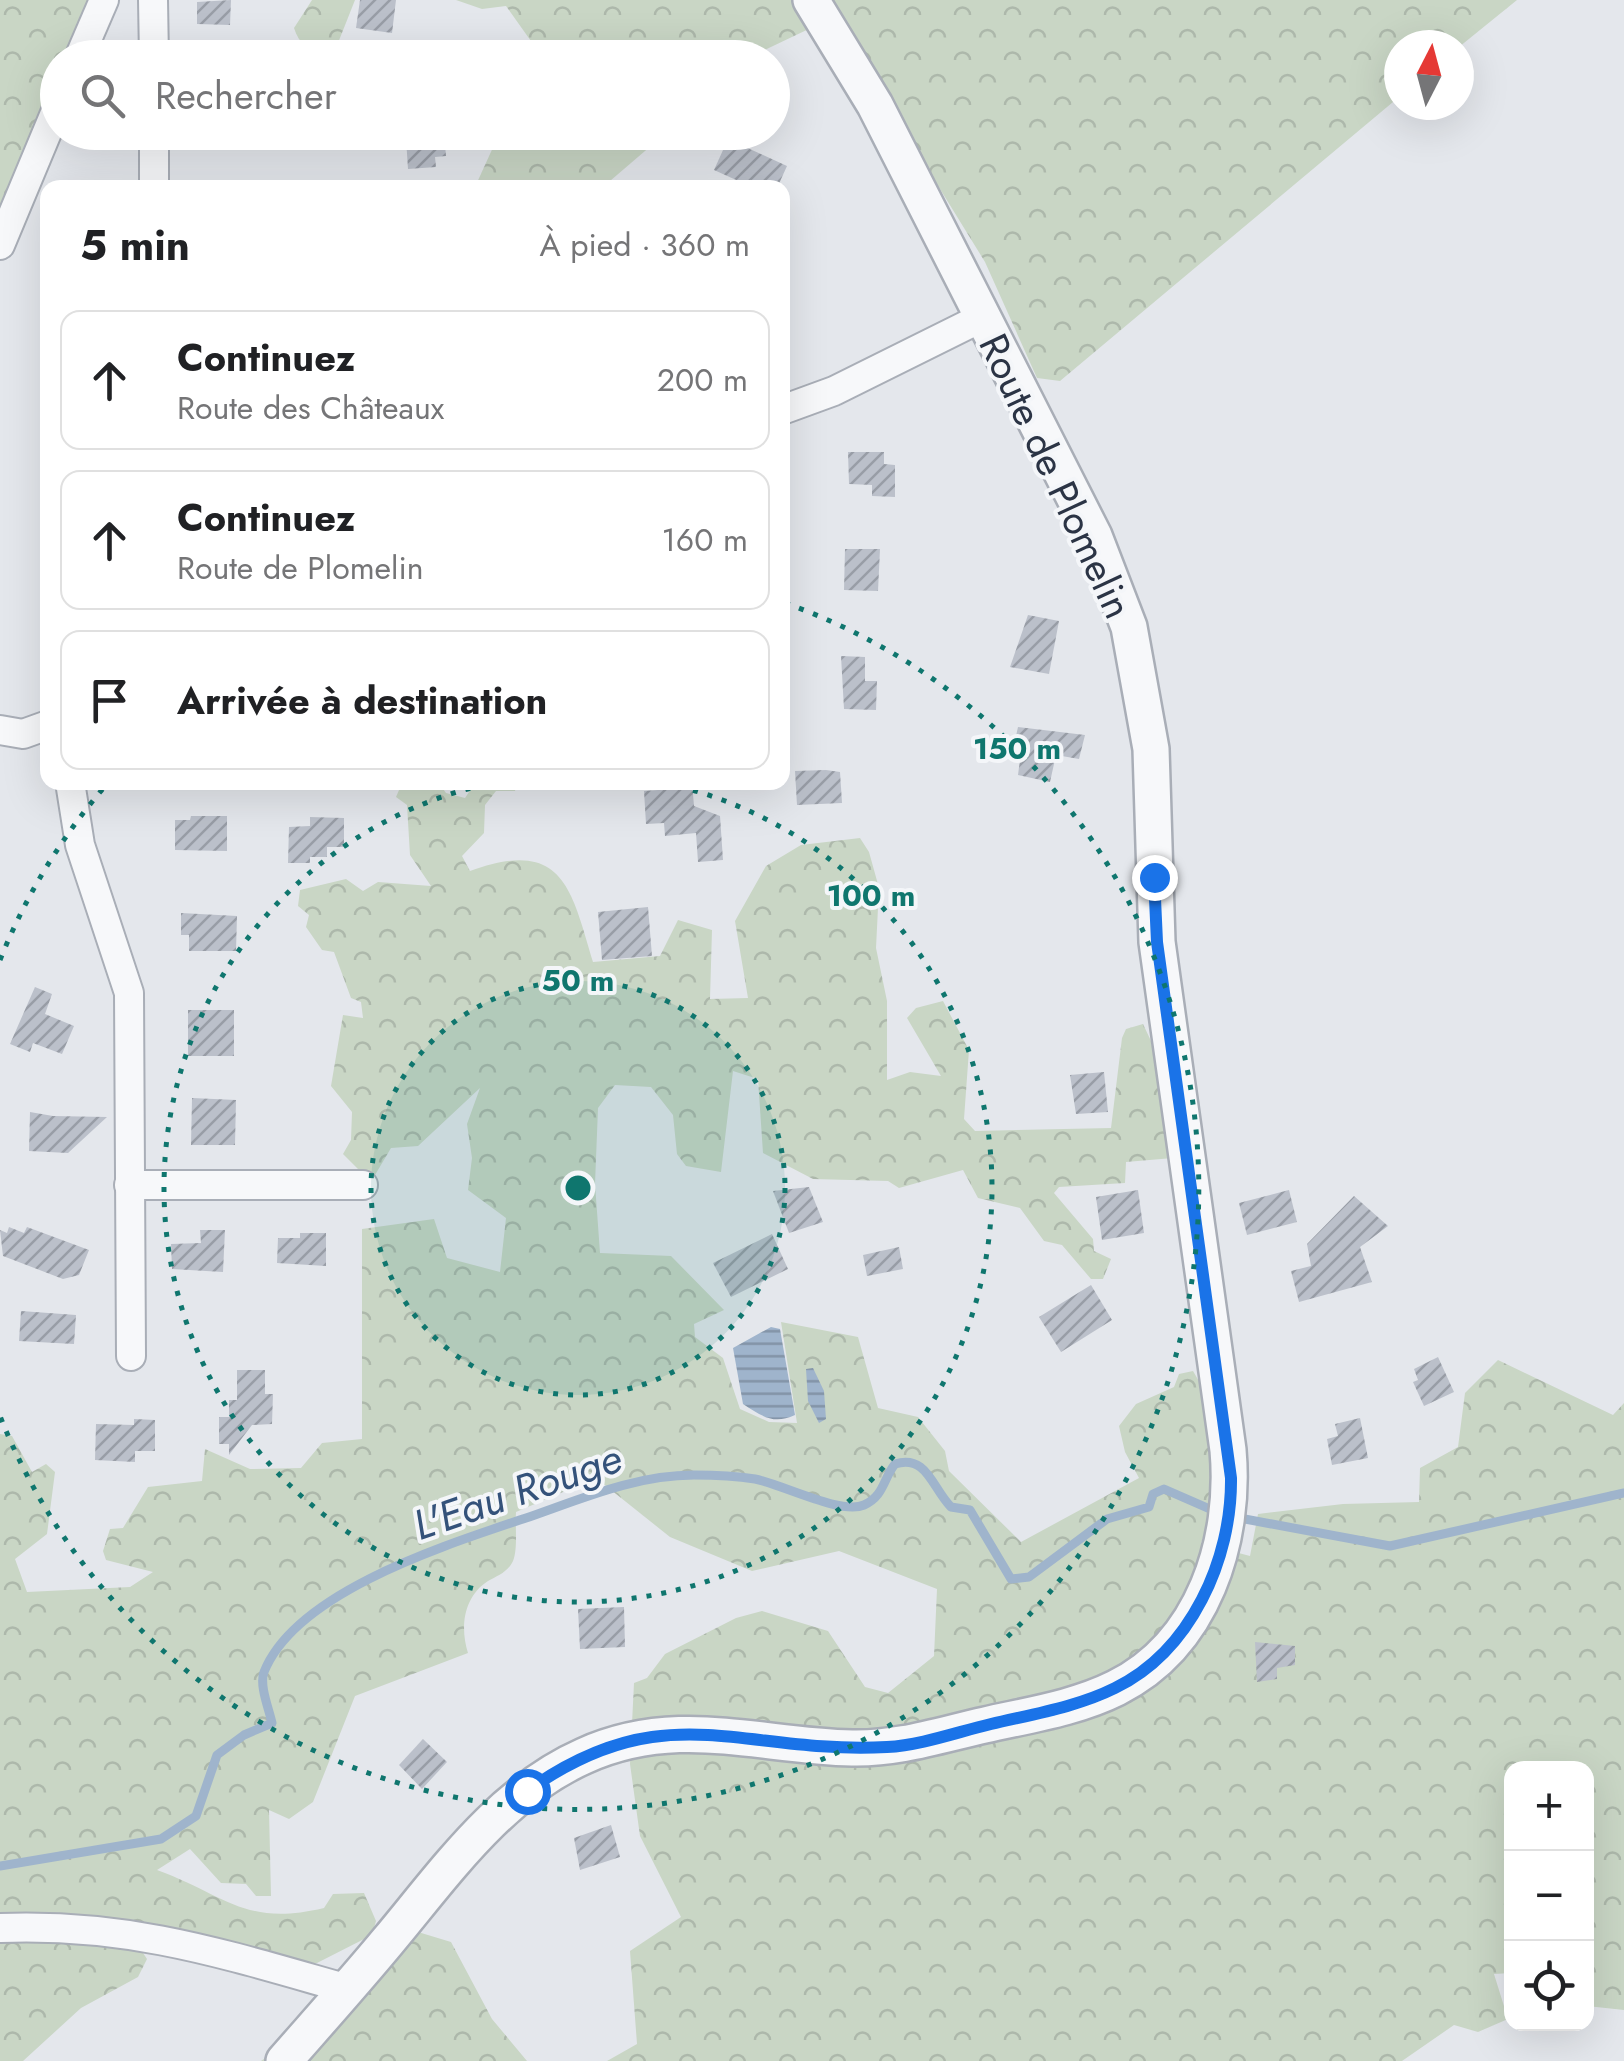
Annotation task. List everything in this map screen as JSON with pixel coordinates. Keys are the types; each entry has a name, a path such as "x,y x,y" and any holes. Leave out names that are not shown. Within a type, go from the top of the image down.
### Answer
{"street":[{"path":"87,40 104,0"},
{"path":"154,0 154,40"},
{"name":"Route de Plomelin","path":"348,1989 480,1832 527,1791 580,1757 631,1739 681,1734 758,1736 832,1747 892,1747 1092,1698 1137,1674 1170,1644 1204,1594 1229,1519 1224,1412 1157,942 1151,749 1140,672 1119,598 1094,536 875,105 811,0"},
{"path":"0,244 40,149"},
{"path":"154,150 154,180"},
{"path":"790,407 834,391 981,318"},
{"path":"0,730 22,734 40,727"},
{"path":"71,790 80,846 129,993 131,1356"},
{"path":"129,1185 363,1185"},
{"path":"0,1928 91,1927 132,1933 348,1989 284,2061"}],"green space":[{"path":"0,0 92,0 74,40 40,40 40,117 0,210"},
{"path":"312,0 355,0 339,40 300,40 294,28"},
{"path":"456,0 1517,0 1474,35 1474,30 1384,30 1384,110 1060,381 1037,378 985,262 834,17 786,40 530,40 506,6 482,9"},
{"path":"492,150 646,150 611,180 478,180"},
{"path":"399,790 444,790 465,798 470,790 515,790 496,791 485,805 484,833 462,856 470,871 525,860 544,865 569,892 593,962 660,956 678,920 712,930 710,999 748,998 735,921 766,866 801,845 860,838 869,852 879,888 876,948 887,1001 887,1080 910,1072 941,1076 907,1018 916,1008 943,1001 969,1050 964,1119 975,1131 1111,1128 1122,1038 1126,1029 1143,1024 1151,1041 1173,1158 1126,1162 1125,1183 1059,1187 1054,1193 1093,1239 1094,1251 1111,1259 1103,1279 1091,1279 1062,1245 1044,1241 1020,1208 978,1198 963,1170 899,1188 888,1181 813,1179 763,1153 758,1079 733,1071 721,1172 686,1166 677,1154 673,1115 651,1087 615,1085 598,1108 595,1184 600,1253 671,1256 724,1310 694,1324 695,1337 723,1358 740,1409 769,1422 797,1423 781,1322 858,1337 878,1408 918,1417 945,1451 949,1471 1021,1542 1139,1478 1125,1452 1119,1426 1136,1404 1174,1387 1179,1374 1193,1371 1207,1395 1216,1504 1201,1543 1250,1556 1258,1514 1343,1504 1419,1502 1420,1468 1458,1447 1465,1393 1498,1360 1613,1415 1624,1403 1624,2010 1594,2007 1594,1761 1504,1761 1504,1973 1494,1974 1504,2006 1504,2021 1478,2032 1454,2025 1402,2061 607,2061 637,2044 630,1951 681,1917 640,1836 630,1764 634,1683 647,1678 665,1654 736,1618 762,1611 828,1631 865,1687 888,1693 934,1656 937,1589 839,1551 752,1571 670,1537 596,1478 516,1512 513,1561 480,1588 469,1604 464,1623 468,1653 355,1696 313,1802 289,1819 269,1810 271,1896 256,1896 246,1884 221,1883 190,1849 157,1870 236,1905 274,1914 324,1908 333,1894 364,1893 376,1921 372,1935 317,1963 301,1963 144,1922 122,1921 147,1959 138,1977 81,2008 23,2061 0,2061 0,1434 12,1436 32,1472 46,1464 55,1472 47,1534 15,1559 27,1592 130,1587 153,1572 106,1560 103,1551 110,1529 123,1528 148,1487 202,1481 205,1449 250,1469 301,1468 322,1443 362,1439 362,1229 434,1219 447,1258 500,1272 506,1218 468,1190 472,1158 467,1124 480,1088 418,1146 391,1148 375,1175 366,1177 343,1154 351,1140 352,1112 331,1086 343,1015 363,1018 361,1002 351,998 334,952 322,950 306,927 309,915 298,906 300,890 346,879 363,891 378,882 431,886 410,855 407,805 396,797"},
{"path":"418,1932 451,1942 492,2019 527,2061 261,2061 372,1984"}],"water":[{"path":"771,1327 780,1329 795,1415 780,1419 762,1415 743,1404 733,1348"},
{"path":"813,1368 824,1391 826,1419 819,1423 808,1401 806,1369"}],"building":[{"path":"231,0 230,25 197,24 197,2"},
{"path":"360,0 396,0 392,33 356,28"},
{"path":"407,150 445,150 446,156 435,157 436,167 408,169"},
{"path":"723,150 752,150 787,166 781,180 736,180 714,170"},
{"path":"848,452 884,452 884,464 895,465 895,497 872,496 872,485 849,484"},
{"path":"845,549 880,549 878,591 844,590"},
{"path":"1028,615 1059,621 1049,674 1010,667"},
{"path":"841,656 865,657 865,681 877,681 876,710 844,709"},
{"path":"1018,727 1085,735 1079,759 1056,755 1050,782 1018,775 1020,760 1011,758"},
{"path":"795,771 840,772 842,803 797,805"},
{"path":"693,790 694,806 720,816 723,860 698,862 696,833 665,836 664,823 646,824 644,791"},
{"path":"191,816 227,816 227,851 175,850 175,820 190,820"},
{"path":"310,817 344,818 344,847 327,847 327,857 310,857 310,863 288,863 289,827 310,826"},
{"path":"648,907 652,956 602,960 598,912"},
{"path":"181,913 237,916 236,951 189,951 189,935 181,935"},
{"path":"35,987 52,994 45,1014 74,1026 62,1054 33,1043 30,1052 10,1044"},
{"path":"188,1010 234,1010 234,1056 188,1056"},
{"path":"1104,1072 1108,1112 1076,1114 1070,1075"},
{"path":"192,1098 236,1100 235,1145 191,1145"},
{"path":"30,1112 107,1117 68,1153 29,1151"},
{"path":"809,1187 823,1222 789,1233 773,1191"},
{"path":"1138,1190 1144,1233 1102,1240 1096,1197"},
{"path":"1289,1190 1297,1222 1247,1235 1239,1203"},
{"path":"1354,1196 1388,1226 1360,1247 1372,1282 1299,1302 1291,1271 1311,1266 1307,1244"},
{"path":"9,1227 24,1233 27,1227 89,1250 79,1275 63,1279 3,1256 0,1230 7,1233"},
{"path":"200,1230 225,1230 223,1272 172,1269 171,1244 201,1243"},
{"path":"300,1233 326,1233 326,1266 277,1263 278,1238 300,1238"},
{"path":"772,1234 788,1269 731,1297 713,1263"},
{"path":"899,1247 903,1269 867,1276 863,1255"},
{"path":"1091,1285 1112,1320 1061,1352 1039,1317"},
{"path":"21,1311 76,1315 74,1344 19,1341"},
{"path":"1438,1357 1454,1392 1424,1406 1413,1382 1418,1380 1414,1369"},
{"path":"237,1370 265,1370 265,1394 273,1394 272,1424 252,1425 229,1455 229,1444 219,1444 219,1417 229,1417 229,1400 237,1400"},
{"path":"1360,1418 1368,1458 1332,1465 1327,1439 1338,1436 1335,1424"},
{"path":"134,1419 155,1420 155,1451 135,1451 135,1462 95,1460 96,1424 134,1425"},
{"path":"624,1607 625,1647 580,1649 578,1609"},
{"path":"1255,1642 1295,1646 1295,1665 1277,1668 1277,1679 1257,1682"},
{"path":"423,1739 447,1762 422,1789 399,1765"},
{"path":"611,1825 620,1857 580,1870 574,1838"}],"waterway":[{"name":"L'Eau Rouge","path":"0,1866 161,1839 196,1816 217,1755 244,1735 272,1723 264,1672 281,1643 308,1617 378,1574 608,1489 672,1476 732,1476 854,1507 876,1497 895,1464 915,1464 951,1507 970,1510 1011,1579 1029,1577 1107,1519 1149,1507 1153,1494 1164,1489 1219,1513"},
{"name":"L'Eau Rouge","path":"1234,1517 1390,1546 1624,1493"}],"route":[{"path":"527,1791 580,1757 646,1736 720,1734 832,1747 892,1747 1036,1714 1118,1687 1156,1659 1192,1616 1221,1554 1228,1527 1231,1478 1157,942 1154,877"}]}
